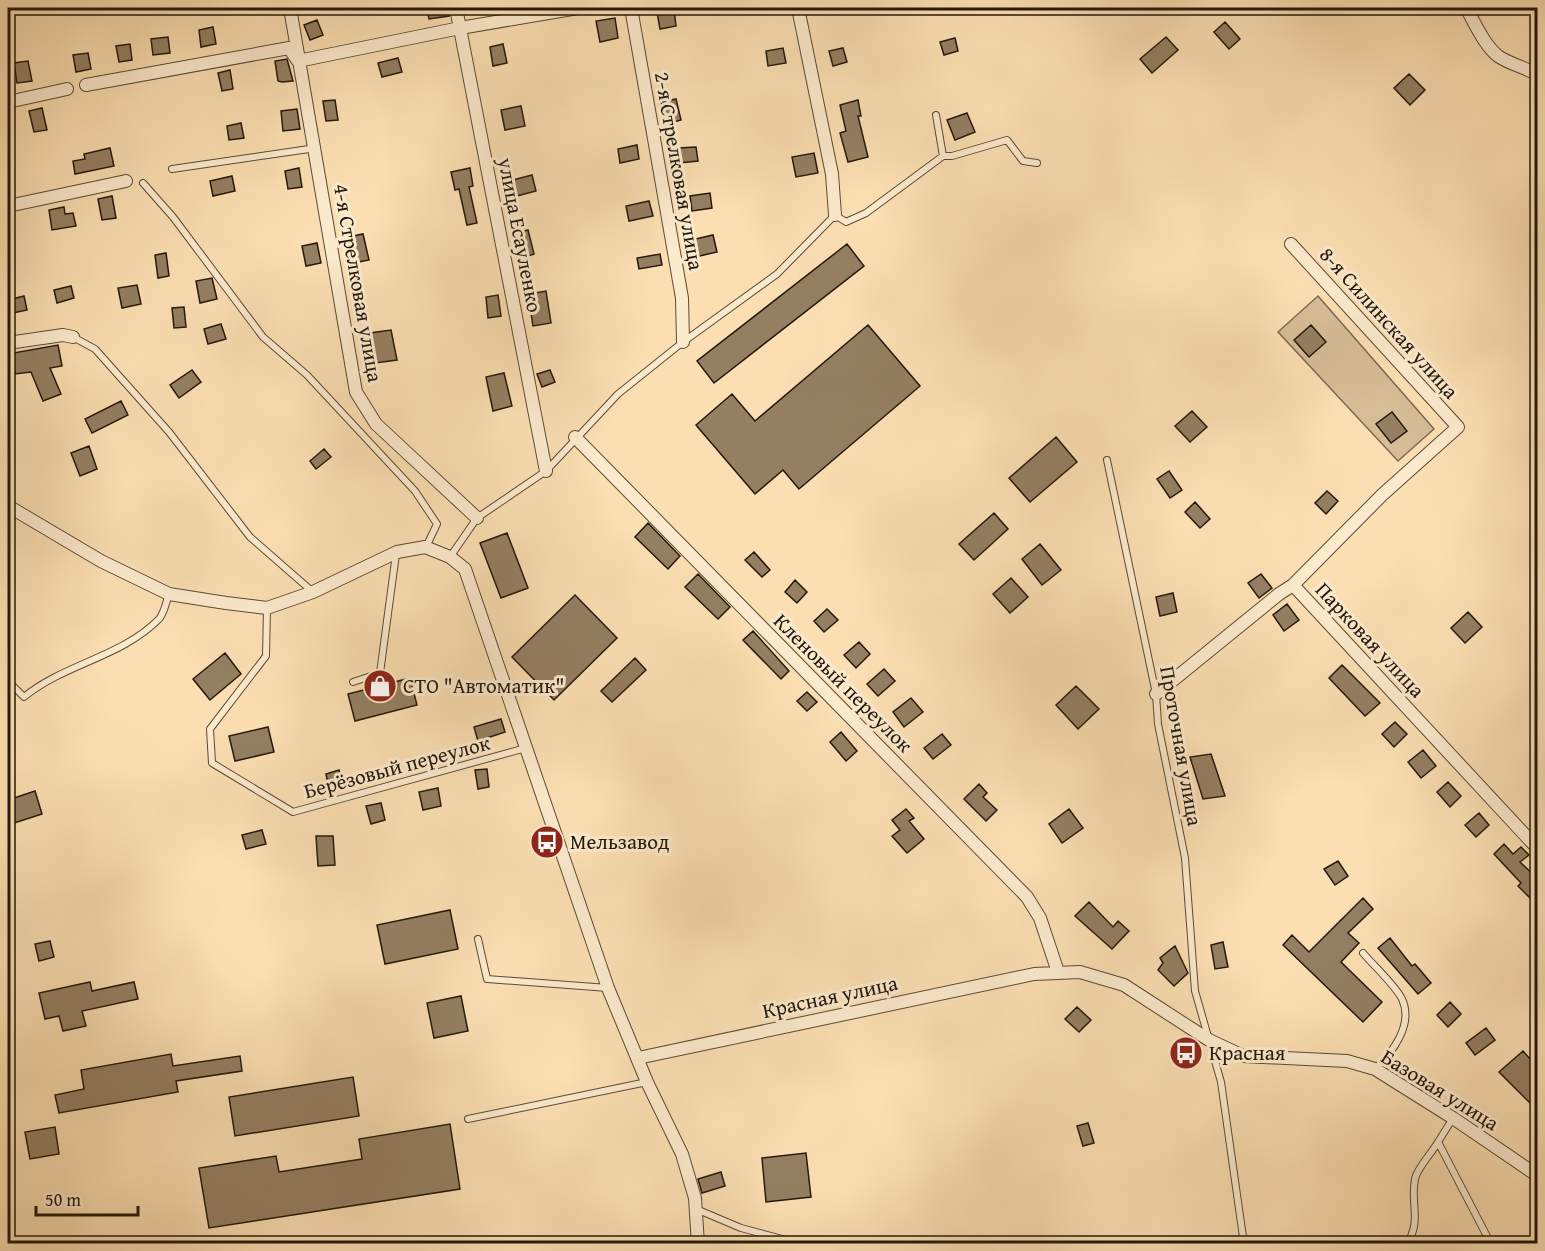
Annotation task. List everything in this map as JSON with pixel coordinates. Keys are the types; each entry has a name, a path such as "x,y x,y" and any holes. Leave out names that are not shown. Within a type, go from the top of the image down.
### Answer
{"street":[{"name":"4-я Стрелковая улица","path":"290,8 298,62 316,148 356,392 376,424 477,518"},
{"name":"улица Есауленко","path":"456,8 546,471"},
{"path":"86,85 289,48 298,62 460,28 578,8"},
{"name":"2-я Стрелковая улица","path":"631,8 682,298 683,342"},
{"path":"798,8 832,174 835,215"},
{"path":"1467,8 1490,49 1500,58 1524,66 1538,75"},
{"path":"8,102 67,89"},
{"path":"8,206 126,180"},
{"name":"8-я Силинская улица","path":"1291,244 1458,427 1382,495 1293,585"},
{"path":"8,343 63,335 73,337"},
{"name":"Кленовый переулок","path":"574,438 1027,897 1040,918 1058,972"},
{"path":"8,506 101,561 169,594 267,608 313,592 397,552 425,547 450,557 465,569 608,988 647,1082 682,1154 695,1209 698,1244"},
{"name":"Парковая улица","path":"1155,694 1293,585 1538,849"},
{"name":"Красная улица","path":"638,1058 1058,972 1080,972 1124,985 1209,1040"},
{"name":"Базовая улица","path":"1209,1040 1243,1056 1347,1061 1375,1069 1454,1118 1538,1176"}],"lane":[{"path":"936,115 943,156"},
{"path":"450,557 477,518 546,471 574,438 618,394 683,342 777,274 835,215 846,222 866,213 943,156 952,156 1007,140 1023,161 1037,163"},
{"path":"172,169 316,148"},
{"path":"142,183 173,217 264,337 307,375 415,491 437,524 425,547"},
{"path":"73,337 95,349 169,432 250,537 313,592"},
{"name":"Проточная улица","path":"1107,459 1155,694 1158,724 1185,858 1195,991 1221,1082 1244,1244"},
{"path":"353,682 380,673 397,552"},
{"path":"8,681 24,697 43,681 124,644 160,619 169,594"},
{"name":"Берёзовый переулок","path":"267,608 266,656 210,729 212,763 293,812 526,748"},
{"path":"478,939 487,979 608,988"},
{"path":"1363,952 1402,1000 1404,1022 1394,1051 1375,1069"},
{"path":"468,1119 647,1082"},
{"path":"1407,1244 1417,1220 1413,1198 1415,1176 1454,1118"},
{"path":"1438,1143 1491,1244"},
{"path":"695,1209 741,1228 801,1244"}],"shaded area":[{"path":"1318,296 1434,429 1398,461 1278,332"}],"building":[{"path":"427,8 448,8 449,16 429,19"},
{"path":"674,9 676,26 660,29 657,12"},
{"path":"615,18 618,38 600,42 596,21"},
{"path":"317,20 323,35 310,40 304,25"},
{"path":"1225,22 1240,39 1229,49 1214,32"},
{"path":"213,27 216,44 201,47 199,30"},
{"path":"168,37 170,53 153,55 151,39"},
{"path":"1166,37 1178,50 1152,73 1140,59"},
{"path":"955,38 958,51 944,55 940,42"},
{"path":"130,44 132,60 119,62 116,46"},
{"path":"503,44 507,63 493,66 490,47"},
{"path":"783,48 786,63 768,66 766,51"},
{"path":"843,48 847,62 833,66 829,51"},
{"path":"88,53 91,69 76,72 73,55"},
{"path":"398,58 402,72 382,77 378,63"},
{"path":"287,59 293,81 278,81 275,61"},
{"path":"28,61 32,81 17,83 14,63"},
{"path":"230,70 233,89 222,91 218,73"},
{"path":"1409,74 1425,90 1410,105 1394,88"},
{"path":"676,99 681,120 666,124 661,102"},
{"path":"335,100 338,120 326,121 323,101"},
{"path":"858,100 861,116 858,116 868,157 848,162 840,133 846,131 840,105"},
{"path":"521,106 525,126 505,130 501,110"},
{"path":"42,108 47,130 34,132 29,111"},
{"path":"297,109 300,129 283,131 281,111"},
{"path":"967,113 975,132 955,140 947,120"},
{"path":"241,123 244,138 229,140 227,126"},
{"path":"637,145 639,159 620,163 618,149"},
{"path":"696,147 698,161 679,163 678,148"},
{"path":"110,148 114,166 75,174 73,161 85,159 84,154"},
{"path":"814,153 818,173 796,177 792,157"},
{"path":"299,168 302,187 288,189 285,171"},
{"path":"470,168 473,186 469,187 477,223 467,225 459,189 455,190 451,172"},
{"path":"532,175 536,191 509,198 505,182"},
{"path":"232,176 235,191 213,196 210,181"},
{"path":"710,193 712,208 692,211 690,196"},
{"path":"112,196 116,218 102,220 98,199"},
{"path":"649,201 653,216 629,221 626,206"},
{"path":"64,207 65,214 73,213 76,226 52,230 49,210"},
{"path":"528,230 534,254 522,258 516,233"},
{"path":"363,234 369,260 348,264 343,238"},
{"path":"713,235 717,252 695,257 691,240"},
{"path":"317,243 321,263 306,266 302,246"},
{"path":"847,244 864,266 714,383 697,361"},
{"path":"166,253 169,276 158,278 155,255"},
{"path":"660,254 662,265 639,269 637,258"},
{"path":"212,278 217,299 200,303 196,281"},
{"path":"137,285 141,304 122,308 118,288"},
{"path":"71,286 74,298 57,303 54,290"},
{"path":"546,291 551,323 533,326 528,294"},
{"path":"498,295 501,316 488,318 486,297"},
{"path":"24,296 27,310 8,314 8,300"},
{"path":"184,307 186,327 174,328 172,308"},
{"path":"221,324 226,339 208,344 204,329"},
{"path":"868,325 920,386 799,489 783,470 755,494 696,425 732,394 755,421"},
{"path":"1311,325 1326,342 1309,357 1294,340"},
{"path":"391,330 397,360 375,363 370,333"},
{"path":"58,345 62,366 50,368 61,394 43,401 31,372 15,374 13,353"},
{"path":"192,370 201,382 179,398 170,385"},
{"path":"550,370 555,382 542,387 537,374"},
{"path":"504,373 512,406 493,411 486,377"},
{"path":"121,401 128,415 92,433 85,419"},
{"path":"1192,411 1207,427 1190,442 1175,426"},
{"path":"1392,412 1407,431 1391,443 1376,424"},
{"path":"1056,437 1077,462 1030,502 1009,478"},
{"path":"89,446 97,469 80,476 71,453"},
{"path":"324,449 331,457 316,469 310,461"},
{"path":"1169,471 1182,490 1170,498 1157,479"},
{"path":"1327,491 1338,501 1326,514 1315,503"},
{"path":"1195,502 1210,519 1200,528 1185,512"},
{"path":"994,513 1008,529 974,560 959,544"},
{"path":"648,523 680,556 668,569 635,537"},
{"path":"507,533 528,588 501,598 480,543"},
{"path":"1040,544 1061,570 1042,585 1022,559"},
{"path":"754,552 770,570 762,577 745,560"},
{"path":"698,574 730,607 718,619 685,587"},
{"path":"1261,574 1272,588 1259,598 1248,583"},
{"path":"1011,578 1028,597 1010,613 993,594"},
{"path":"795,580 807,592 797,603 785,592"},
{"path":"1173,593 1177,612 1160,616 1156,597"},
{"path":"575,595 617,638 554,700 512,657"},
{"path":"1287,604 1299,620 1284,631 1273,615"},
{"path":"827,609 838,620 824,632 814,621"},
{"path":"1468,612 1482,627 1465,643 1451,628"},
{"path":"753,631 789,671 781,679 743,640"},
{"path":"859,642 870,654 856,668 844,655"},
{"path":"225,653 241,674 210,700 193,679"},
{"path":"635,658 646,670 612,702 601,691"},
{"path":"1342,665 1380,703 1365,716 1329,678"},
{"path":"884,669 895,681 878,696 867,684"},
{"path":"410,678 417,705 355,721 348,694"},
{"path":"1076,686 1099,709 1078,729 1056,705"},
{"path":"807,692 817,702 807,711 797,701"},
{"path":"911,698 923,712 904,727 893,712"},
{"path":"501,719 505,732 478,741 474,727"},
{"path":"1395,722 1407,734 1394,747 1382,734"},
{"path":"268,727 274,752 235,761 229,736"},
{"path":"841,732 857,751 846,761 830,742"},
{"path":"942,734 951,745 933,759 924,748"},
{"path":"1423,750 1436,766 1421,778 1408,762"},
{"path":"1211,754 1225,796 1203,799 1190,757"},
{"path":"487,769 489,787 478,789 475,770"},
{"path":"339,770 343,786 329,789 326,774"},
{"path":"1448,782 1461,796 1450,807 1437,792"},
{"path":"979,784 987,793 983,797 997,810 986,821 964,799"},
{"path":"438,788 441,806 423,810 419,792"},
{"path":"35,791 42,814 8,825 8,800"},
{"path":"381,803 385,820 371,824 366,806"},
{"path":"906,809 914,818 909,821 924,839 907,853 892,836 900,830 892,820"},
{"path":"1069,809 1083,828 1062,843 1049,824"},
{"path":"1479,813 1489,825 1476,837 1465,825"},
{"path":"262,830 266,844 246,849 242,835"},
{"path":"316,836 333,836 335,865 318,866"},
{"path":"1504,844 1513,854 1521,847 1529,855 1520,862 1538,879 1538,891 1530,898 1518,886 1521,883 1494,854"},
{"path":"1338,861 1348,876 1335,885 1324,869"},
{"path":"1363,898 1373,909 1348,933 1359,943 1341,962 1382,1002 1363,1022 1283,945 1292,935 1309,952"},
{"path":"1089,902 1113,927 1118,921 1129,931 1112,949 1075,916"},
{"path":"450,910 458,949 385,964 377,925"},
{"path":"1390,938 1412,966 1415,964 1431,983 1418,994 1378,948"},
{"path":"50,941 54,957 39,961 35,944"},
{"path":"1223,942 1228,967 1215,969 1211,945"},
{"path":"1175,946 1188,973 1174,986 1158,970 1163,963 1160,958"},
{"path":"90,982 92,991 134,982 138,999 82,1011 86,1026 63,1031 59,1016 45,1019 39,993"},
{"path":"461,996 468,1031 434,1038 427,1003"},
{"path":"1450,1002 1461,1014 1448,1027 1437,1015"},
{"path":"1077,1007 1091,1020 1079,1032 1065,1019"},
{"path":"1486,1028 1495,1040 1475,1055 1466,1043"},
{"path":"1523,1051 1538,1068 1538,1111 1499,1072"},
{"path":"171,1054 173,1066 240,1056 242,1071 176,1081 178,1092 59,1113 55,1095 84,1089 81,1070"},
{"path":"353,1077 359,1116 235,1136 229,1097"},
{"path":"1088,1123 1094,1143 1083,1146 1077,1126"},
{"path":"450,1124 460,1189 209,1228 199,1168 276,1156 279,1172 362,1159 359,1139"},
{"path":"55,1127 59,1154 30,1159 25,1132"},
{"path":"806,1153 811,1197 766,1202 762,1158"},
{"path":"721,1172 725,1186 702,1193 698,1179"}],"place":[{"name":"СТО \"Автоматик\"","path":"380,686"},
{"name":"Мельзавод","path":"547,842"},
{"name":"Красная","path":"1186,1053"}]}
